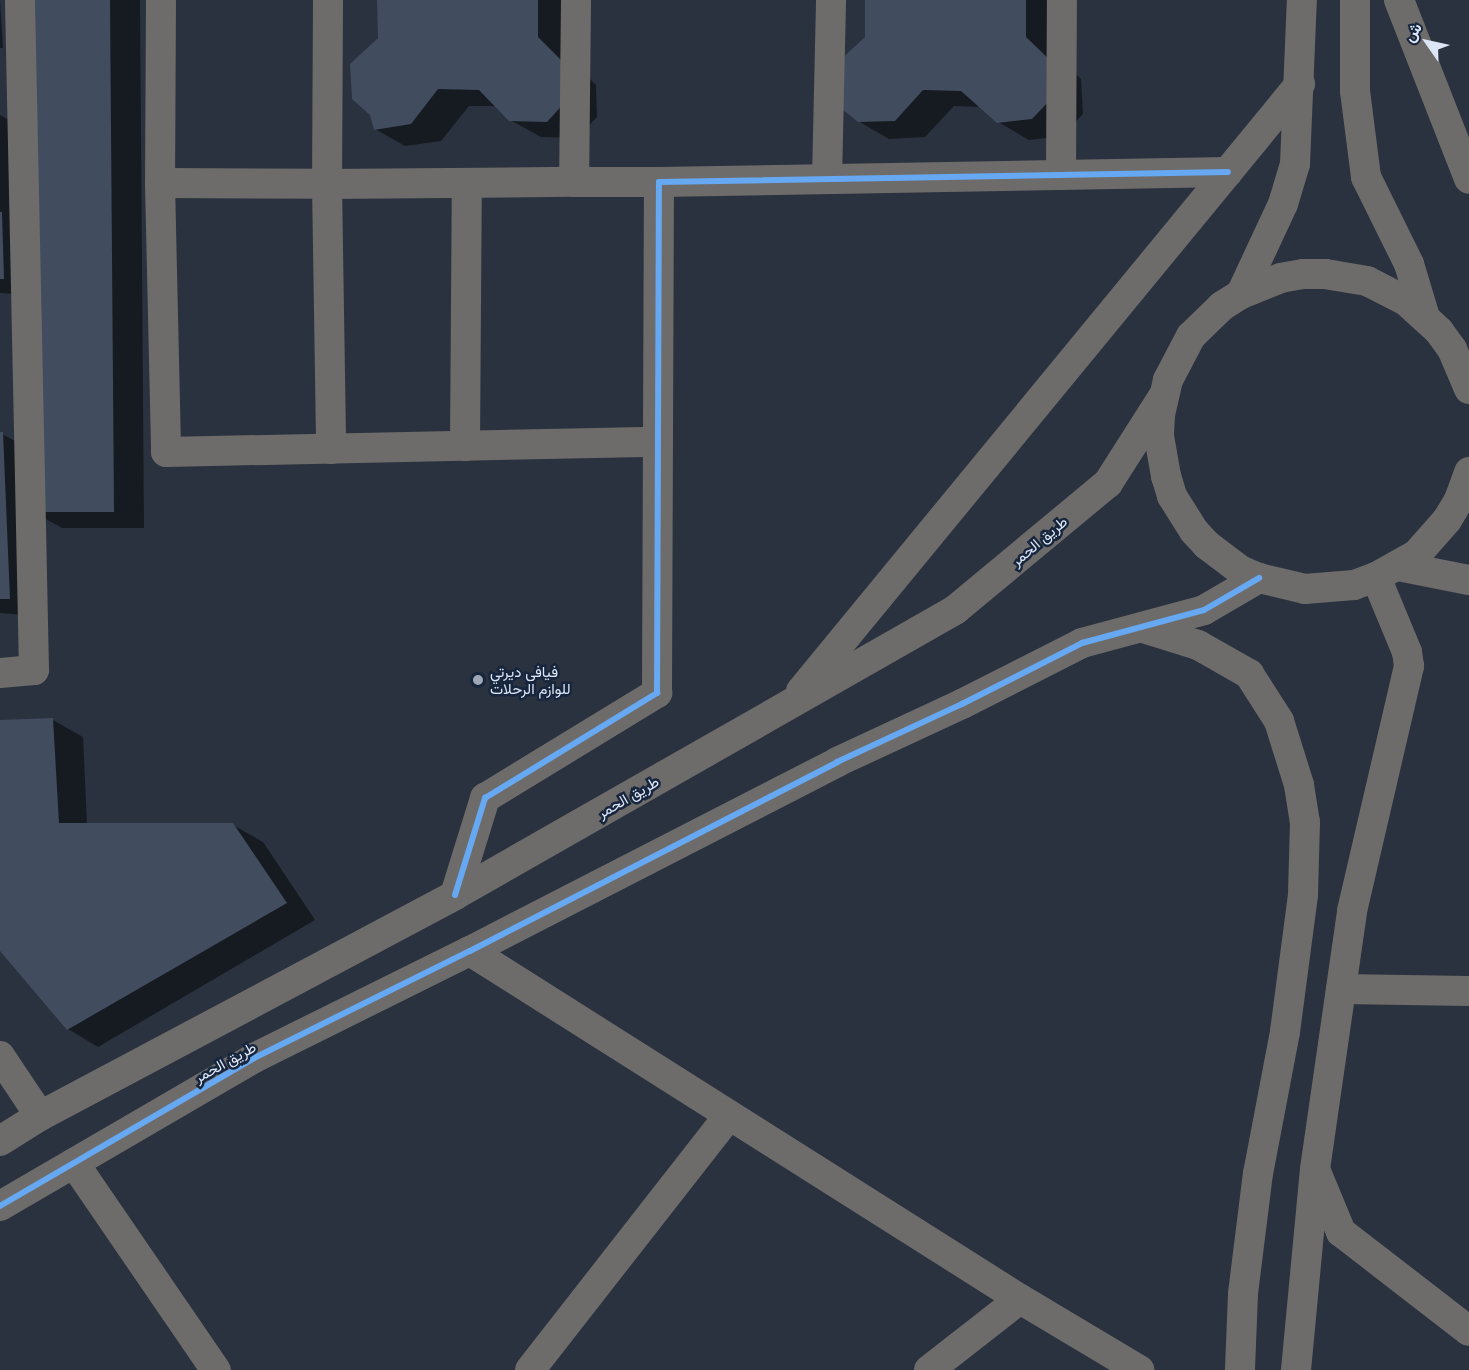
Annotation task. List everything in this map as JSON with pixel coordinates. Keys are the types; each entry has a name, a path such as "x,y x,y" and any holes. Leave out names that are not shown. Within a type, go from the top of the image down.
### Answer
{"street":[{"path":"0,673 34,670 20,0"},
{"path":"161,0 160,183 166,452 658,442"},
{"path":"328,0 327,184 331,449"},
{"path":"574,182 576,0"},
{"path":"827,179 831,0"},
{"path":"1061,175 1062,0"},
{"path":"1241,294 1283,204 1295,164 1302,0"},
{"path":"1355,0 1355,92 1366,177 1409,264 1431,322 1452,349 1469,389"},
{"path":"1399,0 1469,179"},
{"path":"789,706 1300,84"},
{"path":"160,183 659,182 1228,172"},
{"path":"455,895 485,798 657,693 659,182"},
{"path":"465,446 467,183"},
{"path":"1469,348 1388,290 1346,276 1325,274 1281,278 1241,294 1222,306 1191,336 1174,364 1164,395 1159,436 1166,476 1173,496 1194,531 1232,564 1259,578 1282,586 1330,589 1387,572 1433,538 1458,501 1469,472"},
{"name":"طريق الحمر","path":"0,1142 40,1116 455,895 955,610 1108,483 1164,395"},
{"path":"1387,572 1469,580"},
{"path":"1296,1370 1315,1169 1352,911 1410,666 1387,572"},
{"name":"طريق الحمر","path":"0,1206 254,1058 470,951 837,762 962,704 1082,643 1204,610 1259,578"},
{"path":"1143,628 1198,645 1249,674 1279,721 1299,785 1305,822 1303,895 1285,1032 1258,1173 1243,1294 1240,1370"},
{"path":"470,951 1020,1299 1139,1370"},
{"path":"1341,989 1469,991"},
{"path":"0,1056 40,1116"},
{"path":"530,1370 729,1116"},
{"path":"74,1163 216,1370"},
{"path":"1315,1169 1341,1232 1469,1330"},
{"path":"929,1370 1020,1299"}],"building":[{"path":"28,0 110,0 114,512 30,512"},
{"path":"377,0 538,0 538,37 567,66 567,100 547,122 509,121 479,90 438,89 411,124 374,130 370,115 352,99 350,64 378,38"},
{"path":"865,0 1026,0 1026,37 1051,61 1053,97 1032,119 997,123 961,91 923,90 895,121 858,122 837,105 837,63 865,37"},
{"path":"0,212 2,212 4,279 0,279"},
{"path":"0,432 3,432 10,599 0,599"},
{"path":"53,718 59,823 233,823 287,903 67,1030 0,951 0,720"}],"cycle path":[{"path":"455,895 485,798 657,693 659,182 1228,172"},
{"path":"0,1206 254,1058 470,951 837,762 962,704 1082,643 1204,610 1259,578"}],"place":[{"name":"فيافي ديرتي للوازم الرحلات","path":"478,680"}]}
